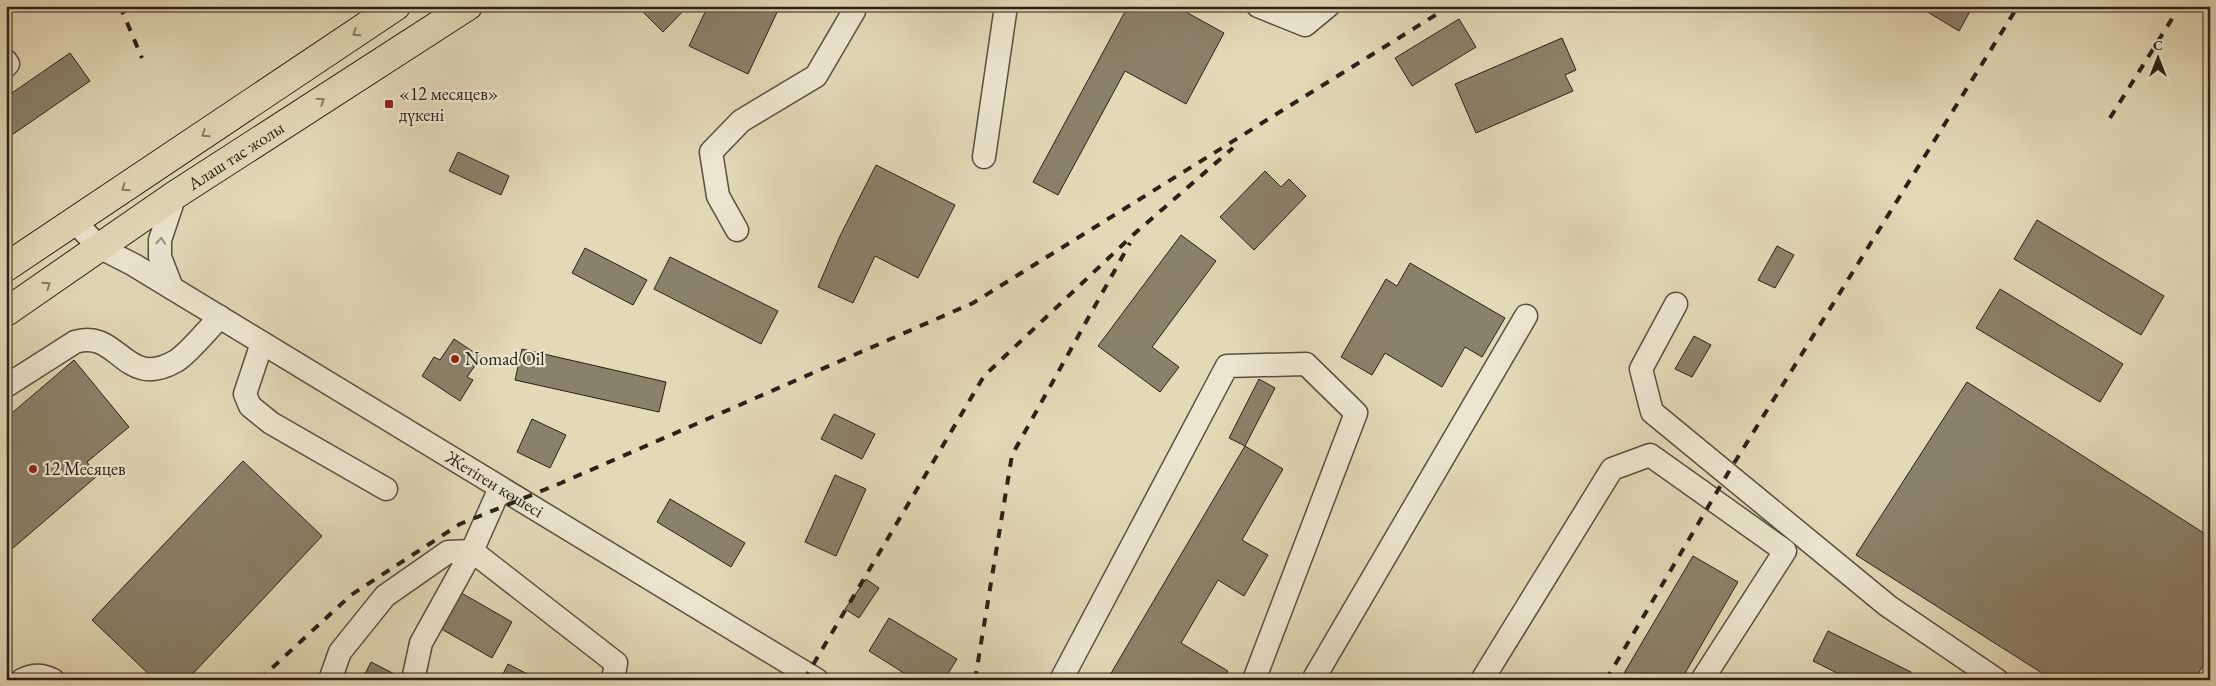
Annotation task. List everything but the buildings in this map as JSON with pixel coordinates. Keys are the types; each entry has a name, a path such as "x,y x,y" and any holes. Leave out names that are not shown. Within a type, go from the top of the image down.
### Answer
{"main road":[{"name":"Алаш тас жолы","path":"6,267 396,6"},
{"name":"Алаш тас жолы","path":"6,312 180,192 468,6"}],"street":[{"path":"737,230 718,196 711,152 741,121 816,76 854,11 855,6"},
{"path":"984,157 1006,6"},
{"path":"1258,6 1305,25 1328,6"},
{"path":"6,61 8,64 6,66"},
{"path":"172,288 160,258 160,240 180,192"},
{"path":"75,222 99,248"},
{"name":"Жетіген көшесі","path":"99,248 134,265 817,680"},
{"path":"1676,304 1640,369 1652,412 1888,606 1997,680"},
{"path":"1313,680 1526,316"},
{"path":"6,386 75,342 88,338 101,342 137,368 158,369 177,360 220,317"},
{"path":"262,343 245,394 250,406 271,423 386,490"},
{"path":"1060,680 1227,366 1306,364 1356,413 1254,680"},
{"path":"1482,680 1612,469 1650,455 1785,551 1702,680"},
{"path":"413,680 421,643 472,551 500,488"},
{"path":"330,680 340,652 385,596 448,552 472,551 616,663 613,680"},
{"path":"22,680 31,675 46,676 53,680"}],"railway":[{"path":"120,6 142,58"},
{"path":"259,680 351,595 460,524 561,483 973,303 1450,6"},
{"path":"1606,680 1728,473 2018,6"},
{"path":"2110,118 2180,6"},
{"path":"804,680 984,376 1134,234 1233,148"},
{"path":"975,680 1012,455 1130,243"}],"place":[{"name":"«12 месяцев» дүкені","path":"389,104"},
{"name":"Nomad Oil","path":"455,359"},
{"name":"12 Месяцев","path":"33,469"}]}
